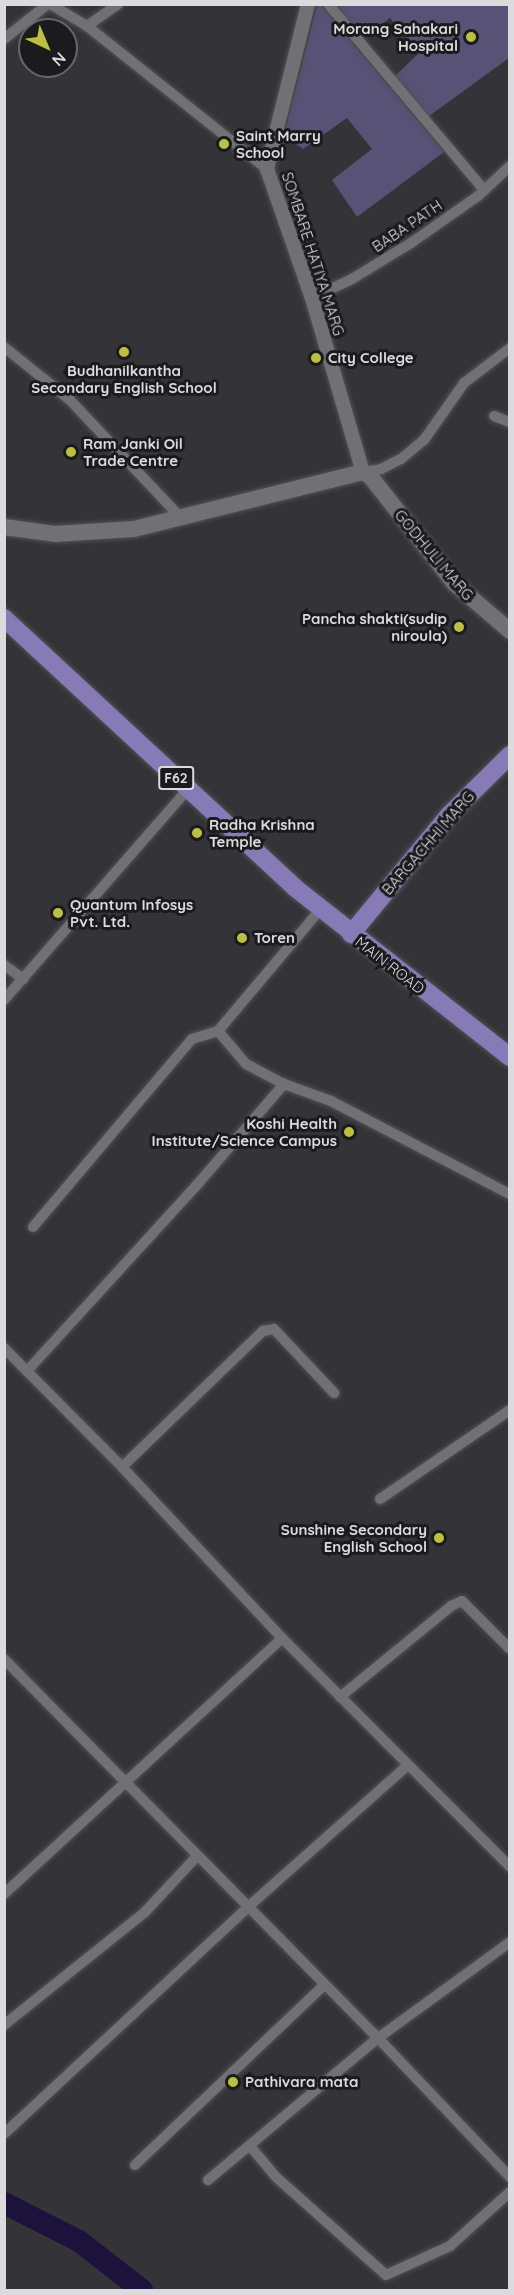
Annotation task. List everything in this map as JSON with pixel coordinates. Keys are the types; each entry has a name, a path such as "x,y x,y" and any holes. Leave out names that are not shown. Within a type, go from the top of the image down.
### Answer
{"main road":[{"path":"4,527 55,534 134,529 182,519 363,472"},
{"name":"GODHULI MARG","path":"363,472 370,476 455,584 510,631"},
{"name":"F62","path":"4,618 320,910 351,934"},
{"name":"BARGACHHI MARG","path":"351,934 449,815 510,755"},
{"name":"MAIN ROAD","path":"351,934 510,1057"},
{"name":"MAIN ROAD","path":"351,934 369,957 510,1068"}],"street":[{"name":"SOMBARE HATIYA MARG","path":"4,39 49,4 87,26 267,169 312,298 363,472"},
{"path":"87,26 118,4"},
{"path":"267,169 308,4"},
{"path":"328,4 484,190"},
{"name":"BABA PATH","path":"312,298 352,279 401,249 484,190 510,166"},
{"path":"4,347 69,399 182,519"},
{"path":"363,472 381,469 400,459 424,440 464,383 510,348"},
{"path":"494,416 510,422"},
{"path":"4,1000 188,789"},
{"path":"33,1227 192,1039 218,1031 320,910"},
{"path":"4,965 23,980"},
{"path":"218,1031 246,1064 285,1084 331,1101 510,1194"},
{"path":"27,1371 196,1186 285,1084"},
{"path":"122,1467 263,1331 274,1329 334,1393"},
{"path":"4,1348 122,1467 282,1638 510,1867"},
{"path":"380,1499 510,1410"},
{"path":"340,1697 451,1606 462,1601 510,1649"},
{"path":"4,1894 123,1781 282,1638"},
{"path":"4,1659 378,2038 510,2177"},
{"path":"5,2133 248,1907 408,1765"},
{"path":"4,2025 145,1912 197,1856"},
{"path":"208,2180 378,2038 510,1942"},
{"path":"135,2165 324,1985"},
{"path":"250,2146 276,2177 386,2275 450,2246 510,2192"}],"shaded area":[{"path":"317,5 321,5 444,152 357,217 332,180 372,149 347,118 303,149 284,135"},
{"path":"336,5 509,5 509,58 425,119 393,78 419,53 390,18 362,39"}],"waterway":[{"path":"4,2203 79,2241 142,2290"}],"place":[{"name":"Morang Sahakari Hospital","path":"471,37"},
{"name":"Saint Marry School","path":"224,144"},
{"name":"Budhanilkantha Secondary English School","path":"124,352"},
{"name":"City College","path":"316,358"},
{"name":"Ram Janki Oil Trade Centre","path":"71,452"},
{"name":"Pancha shakti(sudip niroula)","path":"459,627"},
{"name":"Radha Krishna Temple","path":"197,833"},
{"name":"Quantum Infosys Pvt. Ltd.","path":"58,913"},
{"name":"Toren","path":"242,938"},
{"name":"Koshi Health Institute/Science Campus","path":"349,1132"},
{"name":"Sunshine Secondary English School","path":"439,1538"},
{"name":"Pathivara mata","path":"233,2082"}]}
